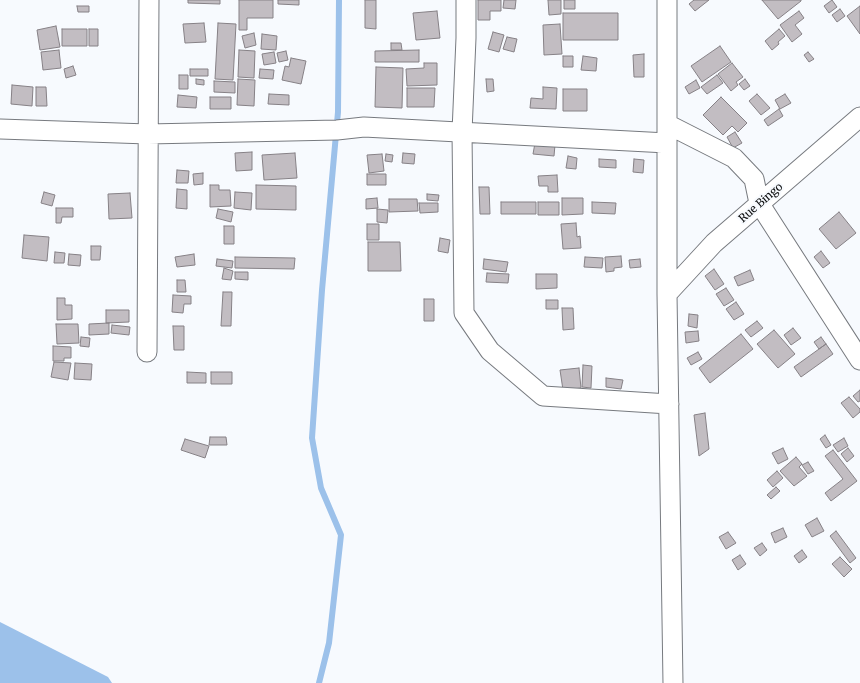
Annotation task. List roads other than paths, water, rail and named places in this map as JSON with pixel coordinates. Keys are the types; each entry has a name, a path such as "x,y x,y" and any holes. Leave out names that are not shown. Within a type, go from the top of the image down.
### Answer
{"street":[{"path":"147,352 149,0"},
{"path":"466,0 462,132 464,313 490,352 543,396 669,404"},
{"path":"668,0 667,294 673,683"},
{"name":"Rue Bingo","path":"667,294 714,243 860,117"},
{"path":"667,124 734,158 754,179 760,203 860,360"},
{"path":"0,129 148,134 337,130 364,126 667,143"}],"water":[{"path":"0,622 108,677 112,683 0,683"}],"waterway":[{"path":"319,683 329,643 341,535 321,488 312,438 322,290 338,112 339,0"}]}
